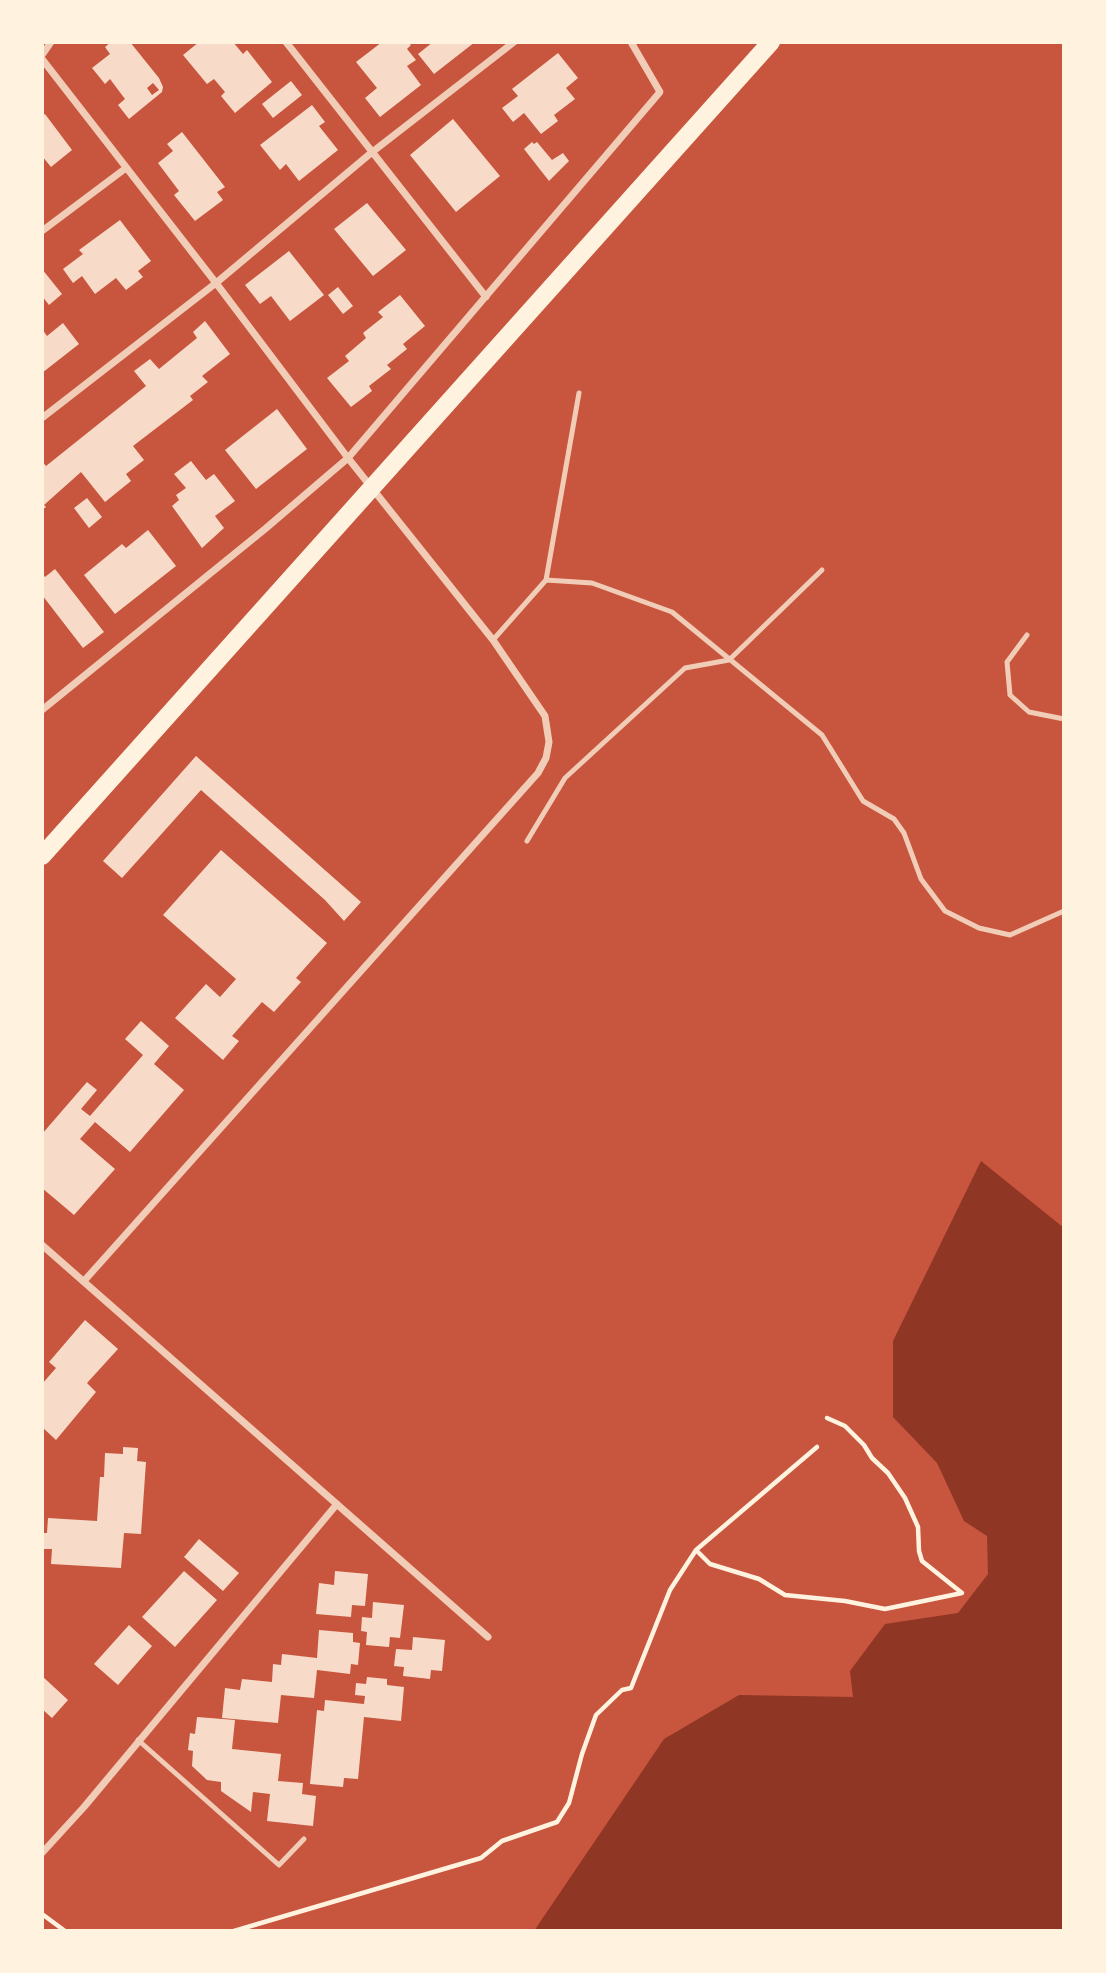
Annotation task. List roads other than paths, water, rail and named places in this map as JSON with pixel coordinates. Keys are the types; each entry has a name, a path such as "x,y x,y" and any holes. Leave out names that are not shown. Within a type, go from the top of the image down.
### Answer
{"main road":[{"path":"45,851 771,42"}],"street":[{"path":"51,42 42,57 348,458 493,640 545,716 550,742 538,773 84,1281"},
{"path":"286,42 486,297"},
{"path":"42,418 216,283 371,153 514,42"},
{"path":"42,710 348,458 660,92 631,42"},
{"path":"42,231 126,168"},
{"path":"42,1245 488,1637"},
{"path":"42,1853 337,1504"}],"lane":[{"path":"493,640 546,580 579,393"},
{"path":"527,841 565,778 685,668 729,660 822,570"},
{"path":"546,580 592,583 672,612 822,735 863,801 894,818 904,833 921,879 945,911 979,928 1010,934 1064,911"},
{"path":"1027,635 1007,662 1010,695 1029,712 1064,719"},
{"path":"138,1740 279,1866 304,1839"}]}
